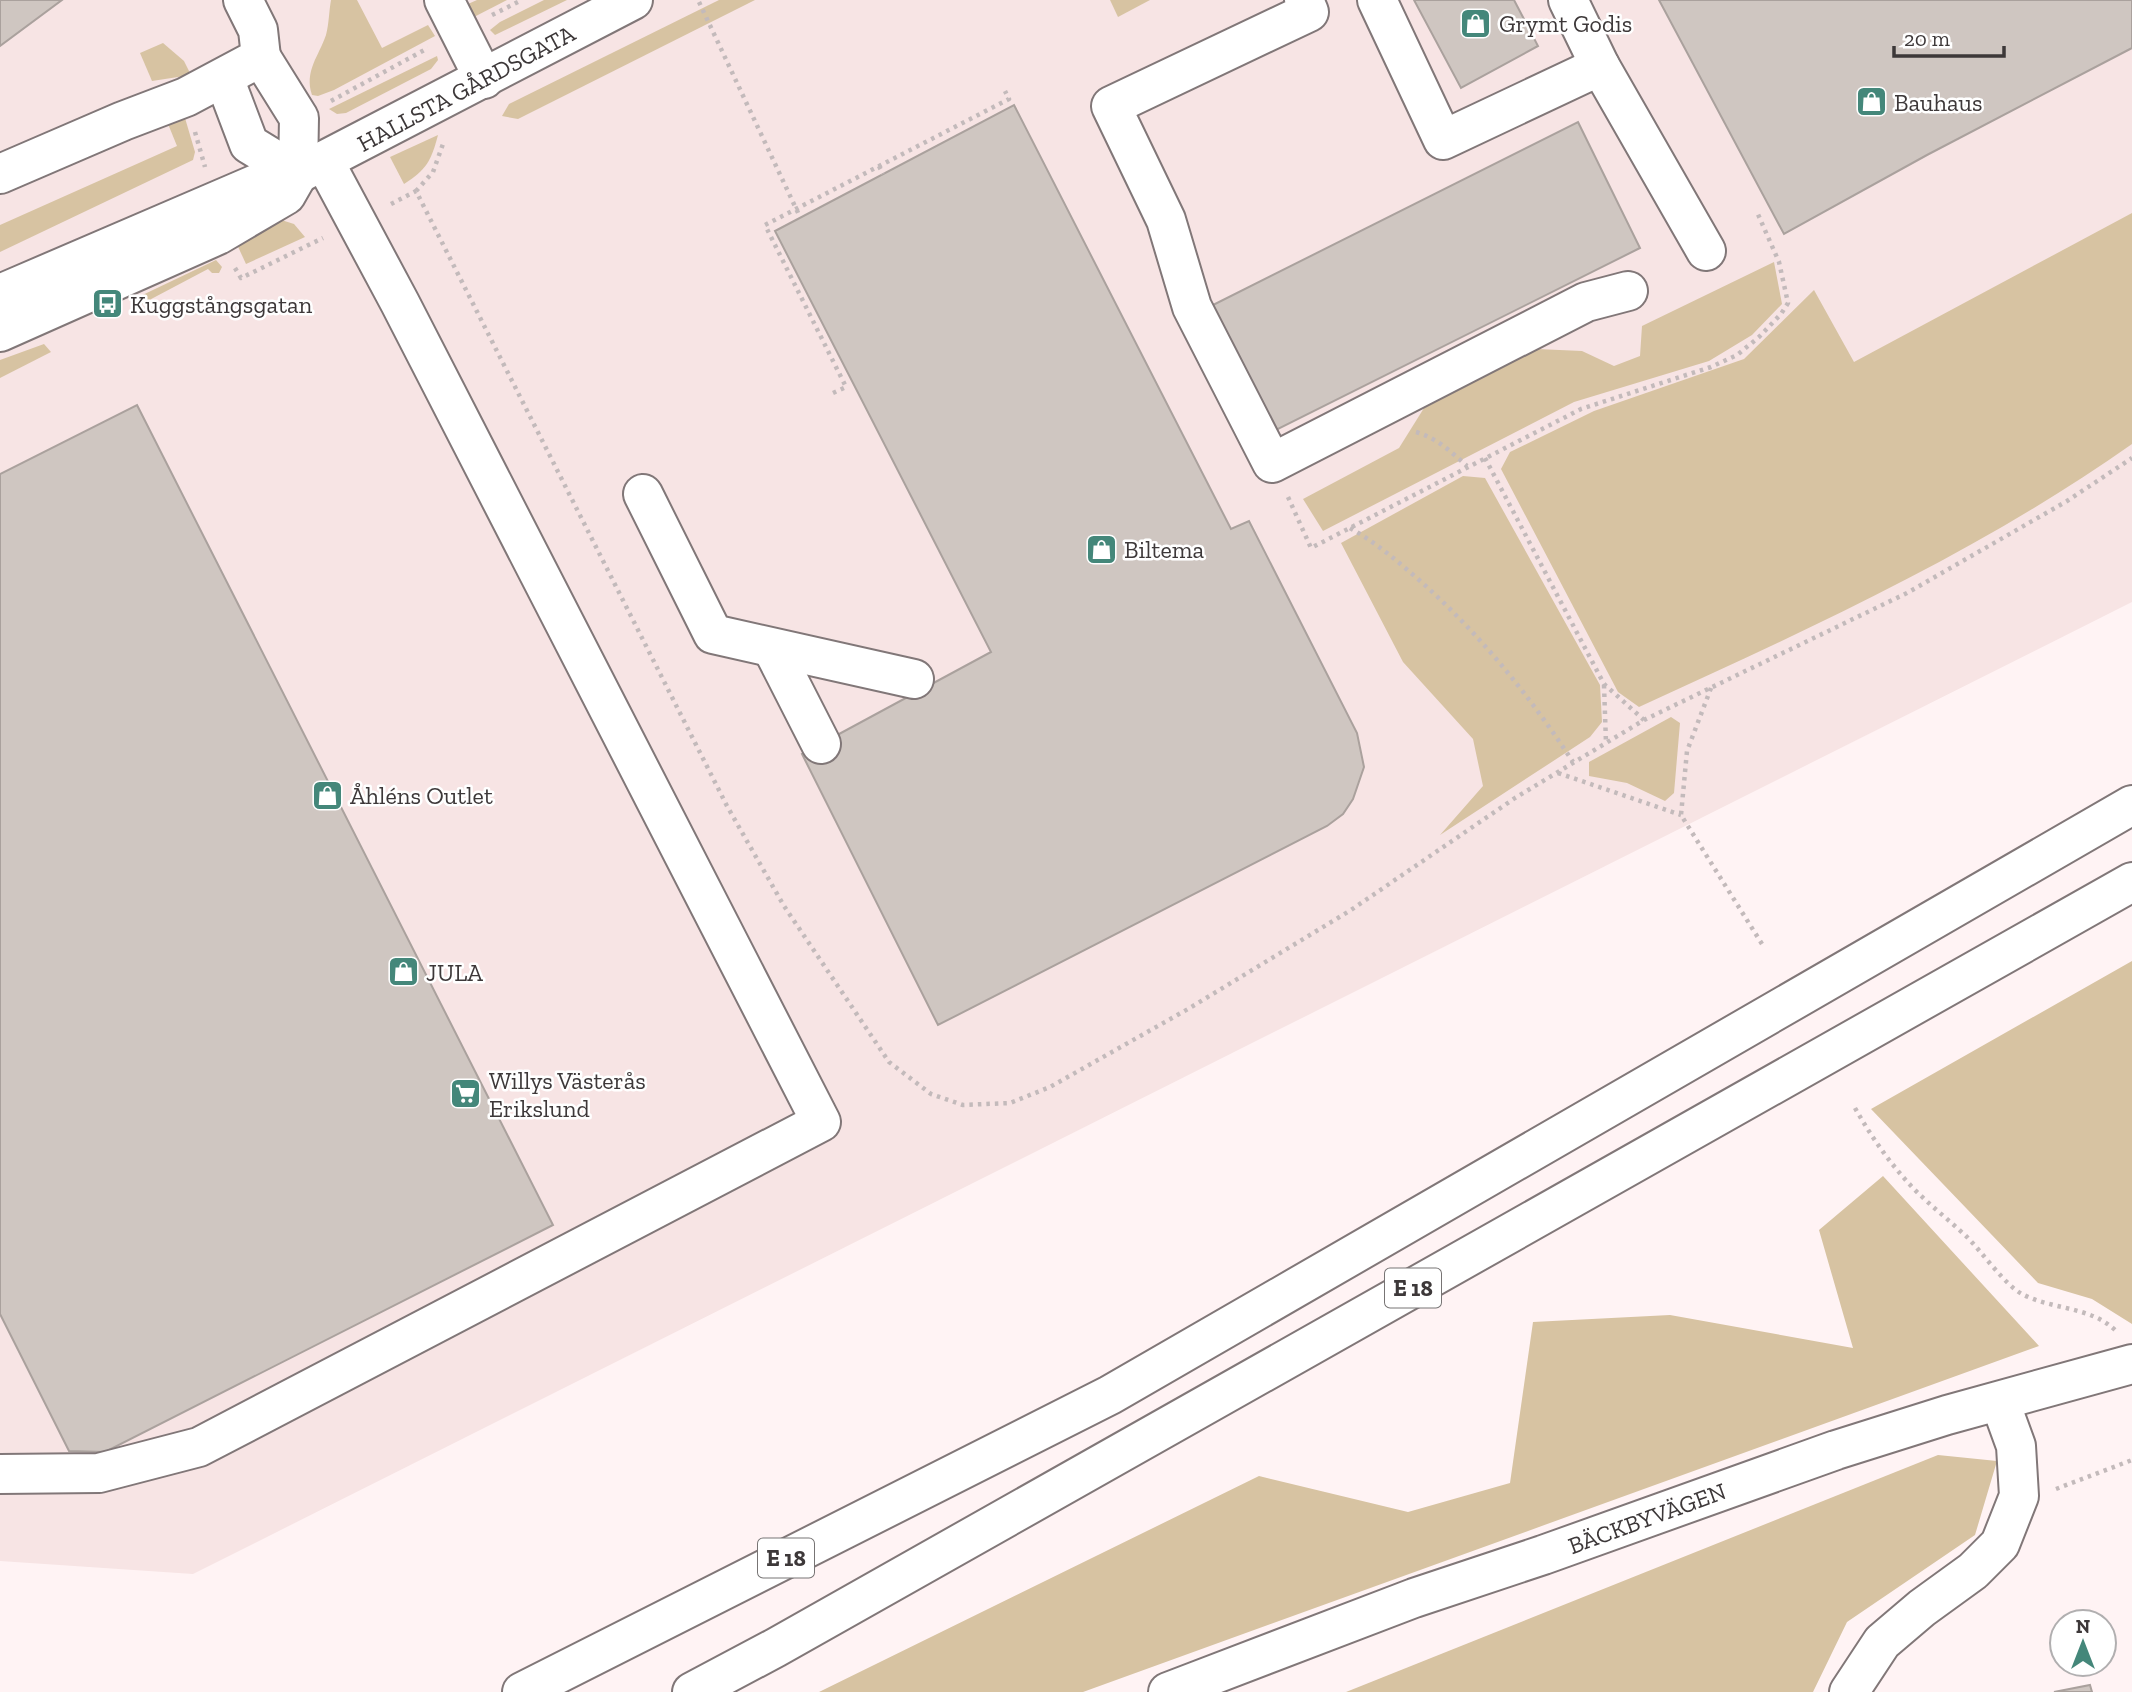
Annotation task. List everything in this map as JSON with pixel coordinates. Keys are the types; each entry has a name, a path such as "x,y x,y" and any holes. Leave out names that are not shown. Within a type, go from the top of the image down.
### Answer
{"main road":[{"path":"444,0 484,79"},
{"name":"HALLSTA GÅRDSGATA","path":"0,294 270,178 311,168 634,0"},
{"path":"1304,0 1310,12 1111,106 1166,220 1192,307 1272,463 1586,302 1628,291"},
{"path":"1377,0 1443,140 1600,66"},
{"path":"1568,0 1600,66 1706,251"},
{"path":"0,174 186,97 224,78 259,22"},
{"path":"0,1474 99,1473 199,1447 821,1122 395,292 311,168 299,118 259,22"},
{"path":"224,78 250,144 311,168"},
{"name":"HALLSTA GÅRDSGATA","path":"0,332 218,235 286,195 311,168"},
{"path":"643,494 713,634 914,679"},
{"path":"772,648 821,744"},
{"name":"E 18","path":"522,1692 1110,1395 2132,805"},
{"name":"E 18","path":"692,1692 775,1648 2132,882"},
{"name":"BÄCKBYVÄGEN","path":"1168,1692 1415,1598 1836,1450 1947,1415 2130,1365"},
{"path":"1850,1692 1882,1642 1922,1608 1973,1571 2000,1544 2019,1496 2016,1446 2000,1402"}],"path":[{"path":"699,2 800,217"},
{"path":"833,393 846,387 765,225 1009,99 1005,91"},
{"path":"416,191 433,172 446,134"},
{"path":"879,166 883,174"},
{"path":"1272,463 1311,548 1581,409 1711,367 1737,355 1759,337 1788,303 1779,262 1757,212"},
{"path":"1395,400 1411,431 1429,436 1467,466"},
{"path":"1485,458 1604,684 1644,720"},
{"path":"1681,815 1557,772 1644,720 1906,593 2067,501 2132,458"},
{"path":"1350,528 1376,543 1441,600 1480,640 1545,719 1573,762"},
{"path":"1604,684 1606,743"},
{"path":"1712,687 1687,751 1681,815 1762,944"},
{"path":"1855,1108 1873,1140 1915,1190 1967,1237 2019,1293 2108,1322 2119,1334 2130,1365"},
{"path":"2019,1496 2033,1497 2132,1460"}],"shaded area":[{"path":"0,0 2132,0 2132,602 193,1574 0,1561"},
{"path":"331,0 357,0 382,48 428,25 435,36 334,90 318,96 312,95 311,71 326,35"},
{"path":"477,0 507,0 474,17 468,4"},
{"path":"544,0 567,0 495,35 490,30 500,22"},
{"path":"719,0 755,0 518,119 502,116 509,104"},
{"path":"1110,0 1150,0 1118,17"},
{"path":"163,43 184,61 191,75 152,81 140,53"},
{"path":"437,56 438,60 431,69 346,113 337,114 329,109"},
{"path":"185,118 195,152 193,160 0,252 0,225 177,146 166,119"},
{"path":"438,135 427,164 404,184 390,157"},
{"path":"2132,213 2132,444 2014,520 1829,618 1639,707 1618,692 1501,469 1510,452 1594,411 1744,359 1814,290 1854,362"},
{"path":"275,218 294,224 305,237 246,264 234,238"},
{"path":"216,260 222,267 219,273 212,273 208,269 138,306 134,299"},
{"path":"1774,262 1782,304 1752,335 1709,361 1574,402 1323,531 1303,499 1399,448 1424,408 1537,349 1582,351 1614,366 1640,356 1642,326"},
{"path":"44,344 51,352 0,378 0,360"},
{"path":"1463,476 1485,478 1600,685 1602,722 1590,737 1440,835 1483,786 1473,739 1403,662 1341,543"},
{"path":"1671,717 1680,723 1674,793 1665,801 1627,783 1589,776 1589,762"},
{"path":"2132,961 2132,1324 2092,1299 2038,1283 1871,1109"},
{"path":"1883,1176 2039,1346 1083,1692 819,1692 1259,1476 1408,1512 1510,1483 1533,1322 1670,1315 1853,1348 1819,1230"},
{"path":"1938,1455 1997,1461 1975,1535 1847,1622 1813,1692 1346,1692"}],"building":[{"path":"0,0 62,0 0,46"},
{"name":"Grymt Godis","path":"1414,0 1514,0 1538,46 1461,88"},
{"name":"Bauhaus","path":"1659,0 2132,0 2132,48 1927,155 1784,234"},
{"name":"Biltema","path":"1014,105 1231,529 1249,521 1357,733 1364,767 1353,799 1343,814 1327,826 938,1025 802,754 991,652 775,231"},
{"path":"1578,122 1640,248 1272,432 1209,307"},
{"path":"137,405 553,1225 105,1452 69,1451 0,1314 0,474"},
{"path":"2090,1685 2092,1692 2054,1692"}],"place":[{"name":"Grymt Godis","path":"1476,23"},
{"name":"Bauhaus","path":"1871,102"},
{"name":"Kuggstångsgatan","path":"107,304"},
{"name":"Biltema","path":"1101,549"},
{"name":"Åhléns Outlet","path":"327,795"},
{"name":"JULA","path":"403,972"},
{"name":"Willys Västerås Erikslund","path":"466,1094"}]}
